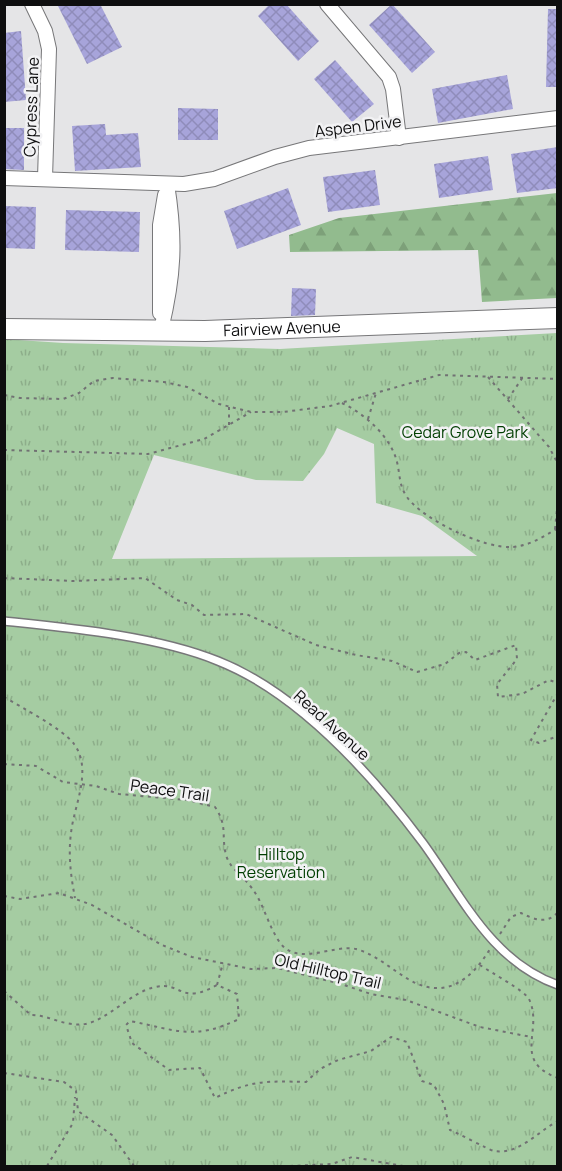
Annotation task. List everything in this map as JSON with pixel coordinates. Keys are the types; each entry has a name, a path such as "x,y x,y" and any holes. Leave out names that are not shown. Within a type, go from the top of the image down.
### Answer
{"main road":[{"name":"Fairview Avenue","path":"4,329 161,330 382,326 558,318"}],"street":[{"name":"Cypress Lane","path":"32,4 45,31 49,49 45,178"},
{"path":"327,4 389,77 393,89 399,138"},
{"name":"Aspen Drive","path":"4,178 166,184 214,179 275,157 309,148 558,118"},
{"path":"161,330 160,225 166,184"}],"lane":[{"name":"Read Avenue","path":"4,621 155,642 218,661 267,686 355,762 421,841 508,958 535,977 558,985"}],"path":[{"path":"4,395 20,398 63,399 79,393 94,381 113,378 164,382 187,387 229,406 251,412 296,411 341,403 430,376 558,379"},
{"path":"487,376 549,447 558,464"},
{"path":"508,399 523,377"},
{"path":"368,421 376,393"},
{"path":"341,403 368,421 393,451 401,485 407,498 451,529 488,544 505,547 531,543 556,529 558,499"},
{"path":"229,406 229,425"},
{"path":"4,450 148,454 204,440 251,412"},
{"path":"4,578 73,582 145,578 177,600 192,605 204,615 246,614 316,645 357,656 392,661 417,672 446,664 459,653 466,652 475,660 516,645 517,659 497,684 498,697 522,694 549,680 558,683"},
{"path":"558,634 558,644"},
{"path":"558,693 531,740 539,743 558,736"},
{"path":"4,697 73,741 82,757 81,784 70,850 75,898"},
{"name":"Peace Trail","path":"4,764 36,766 63,782 96,786 136,798 158,797 215,807 224,820 226,855 235,871 252,888 282,945 288,948 311,954 336,949 355,949 393,968 409,980 440,987 454,987 480,965 511,917 521,913 540,920 553,918 558,912"},
{"name":"Old Hilltop Trail","path":"4,896 20,899 59,893 92,905 162,945 192,957 251,969 276,968 371,994 406,1000 480,1027 531,1037"},
{"path":"4,991 31,1015 45,1015 63,1024 87,1024 146,989 158,986 171,988 188,995 202,993 216,985 223,963"},
{"path":"480,965 519,989 529,999 533,1017 531,1037 533,1059 539,1069 558,1078"},
{"path":"216,985 237,994 239,1019 198,1034 130,1021 126,1025 132,1043 169,1070 200,1068 215,1098 240,1085 262,1081 306,1082 320,1069 338,1060 371,1052 392,1037 407,1042 422,1081 434,1085 444,1104 450,1130 492,1150 511,1150 537,1137 558,1121"},
{"path":"4,1073 64,1082 76,1092 78,1111 112,1136 135,1167"},
{"path":"47,1167 73,1123 76,1092"},
{"path":"290,1167 332,1164 352,1157 403,1167"}],"green space":[{"path":"557,193 557,298 482,302 478,250 290,252 289,235 339,218"},
{"name":"Hilltop Reservation","path":"557,333 557,1166 5,1166 4,339 63,343 280,349","holes":["337,428 374,444 376,503 422,516 477,556 112,559 154,455 256,480 303,481 324,454"]}],"building":[{"path":"57,4 100,4 122,47 87,64"},
{"path":"270,4 286,4 319,41 298,61 258,16"},
{"path":"392,4 435,52 412,73 369,25"},
{"path":"548,9 558,9 558,87 546,87"},
{"path":"21,31 26,100 4,102 4,33"},
{"path":"335,60 374,104 352,122 314,79"},
{"path":"507,75 513,109 438,123 432,89"},
{"path":"178,108 218,109 218,140 178,140"},
{"path":"105,124 106,135 138,133 141,167 75,171 72,126"},
{"path":"4,128 24,128 24,170 4,169"},
{"path":"558,147 558,188 517,193 511,154"},
{"path":"488,156 493,190 439,198 434,164"},
{"path":"375,170 380,205 328,212 323,177"},
{"path":"288,188 301,225 237,249 224,211"},
{"path":"4,206 36,207 35,249 4,248"},
{"path":"66,210 140,212 139,252 65,250"},
{"path":"292,288 316,289 315,315 291,316"}],"park label":[{"name":"Cedar Grove Park","path":"465,432"}]}
